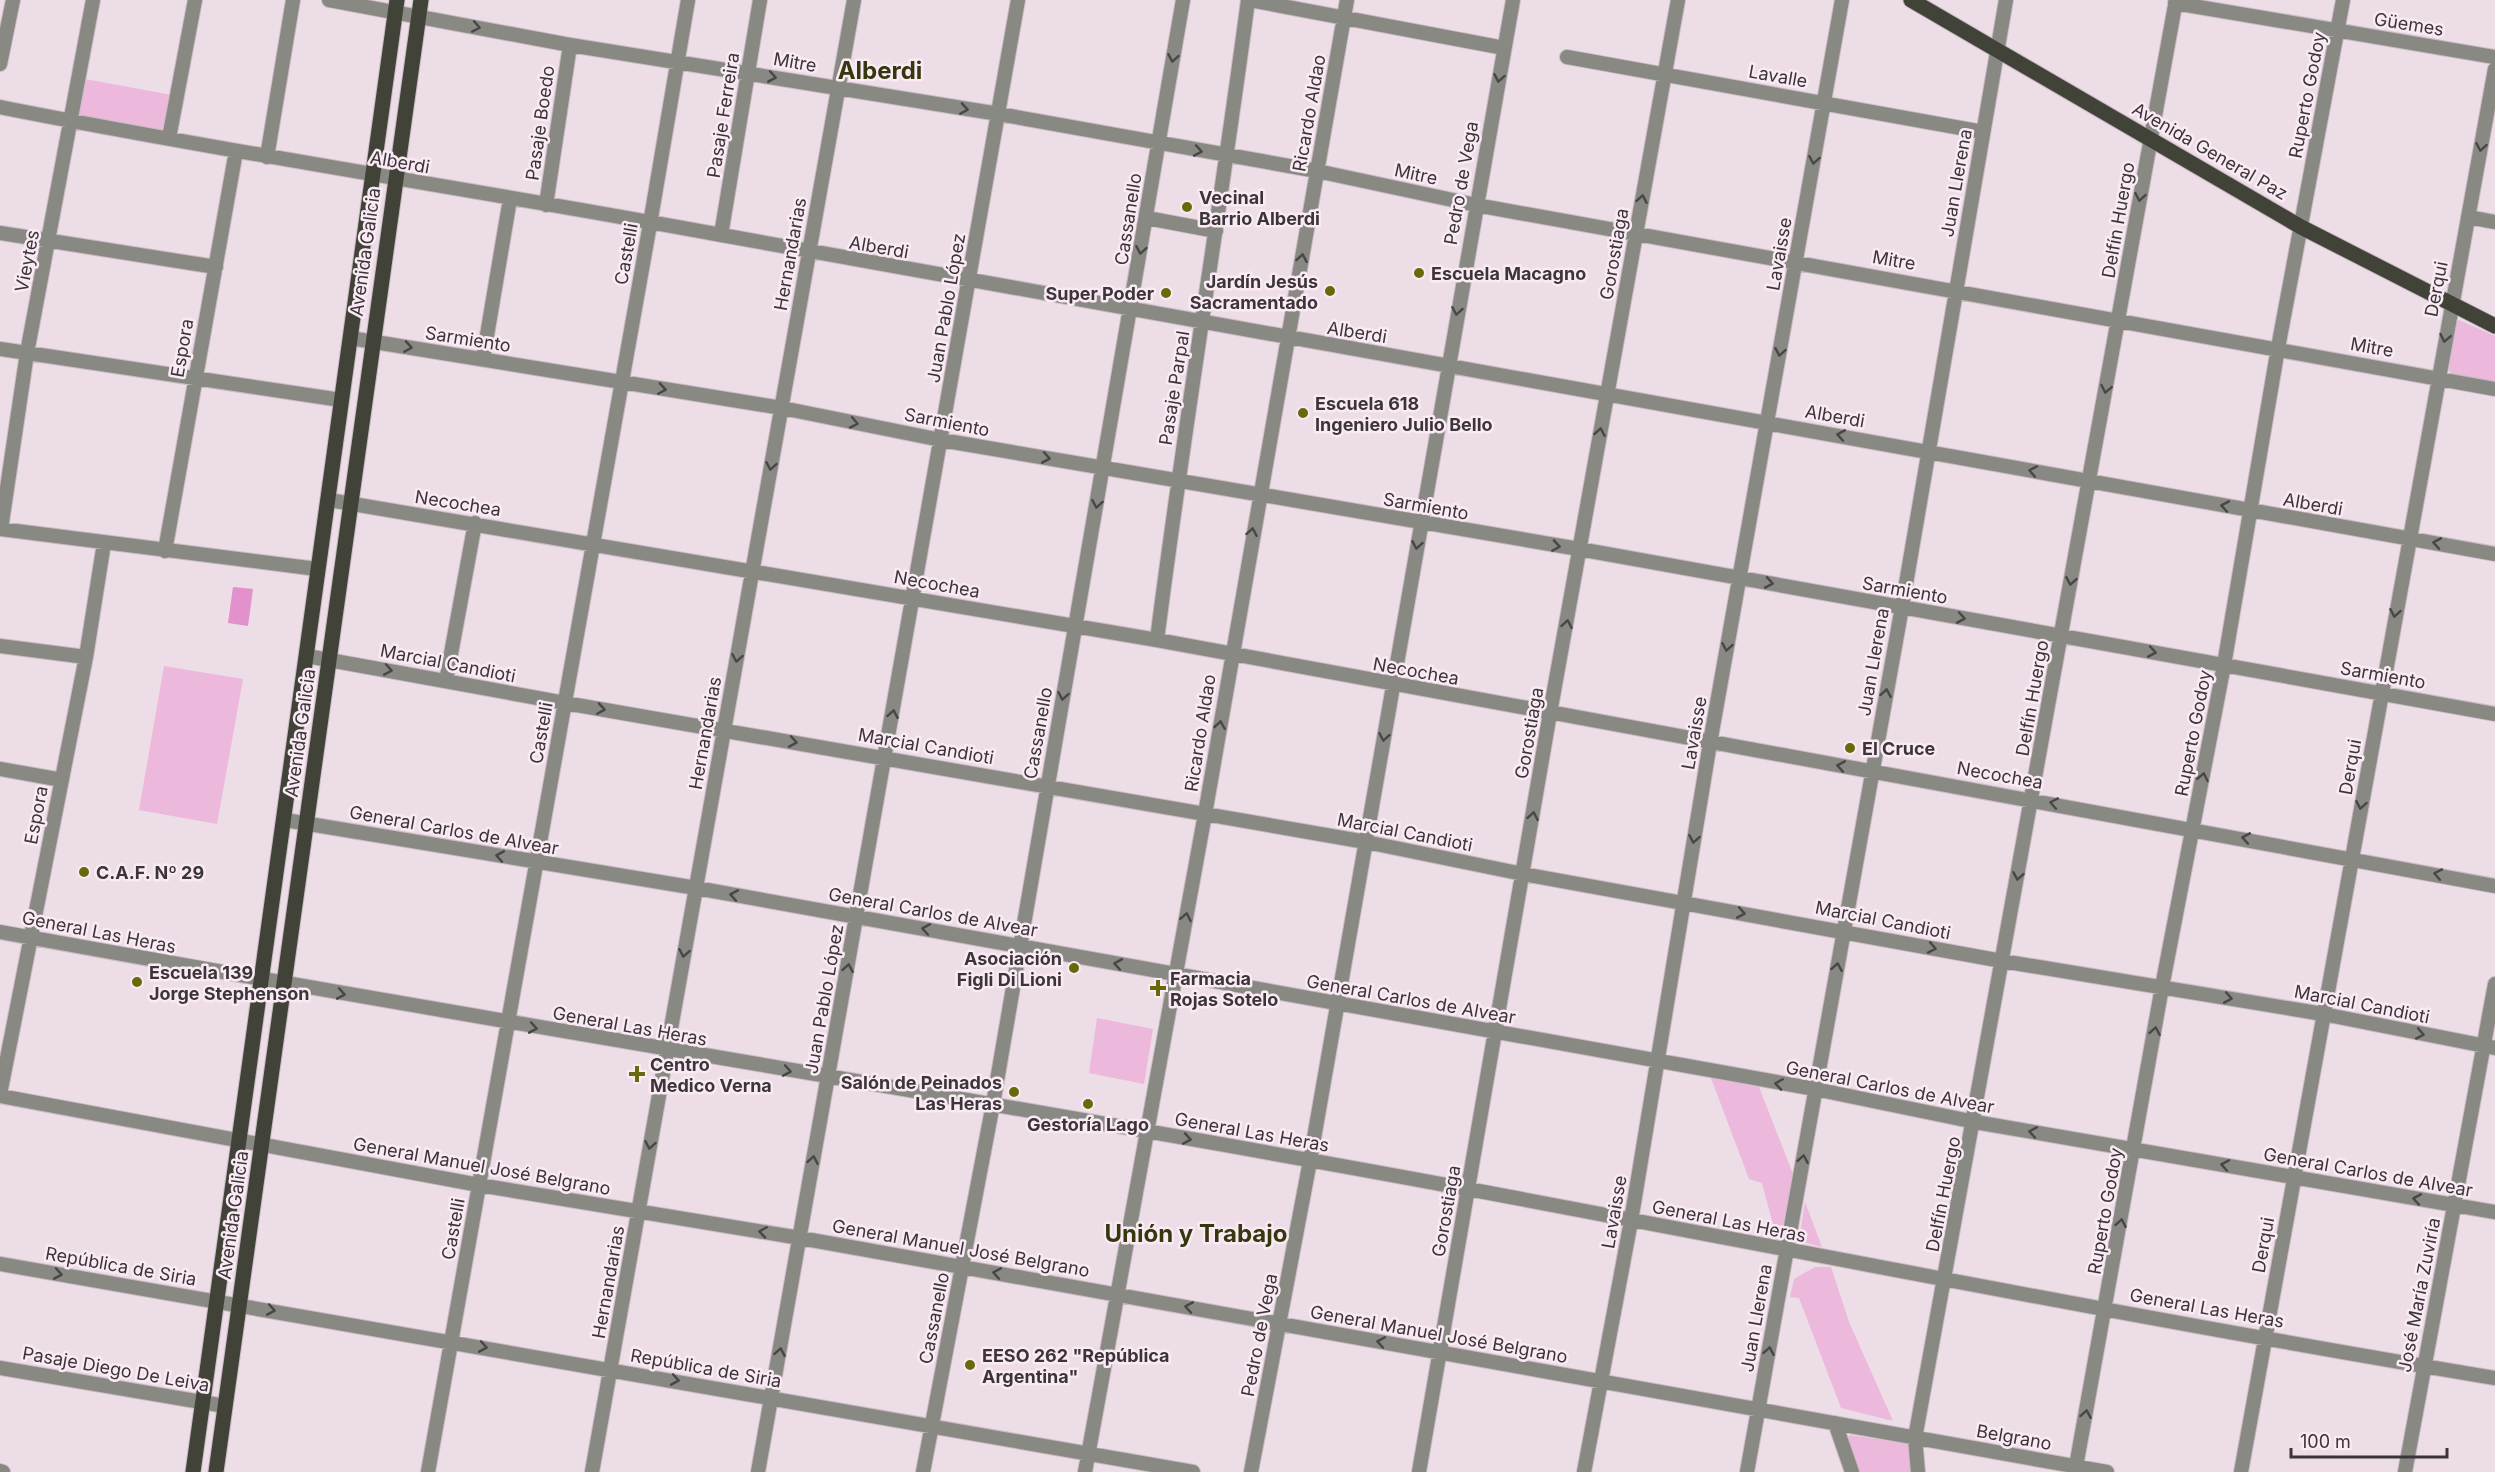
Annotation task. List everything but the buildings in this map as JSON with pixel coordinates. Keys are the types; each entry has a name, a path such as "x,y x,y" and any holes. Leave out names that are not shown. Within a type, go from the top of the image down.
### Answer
{"main road":[{"name":"Avenida General Paz","path":"1911,0 2301,227 2495,326"},
{"name":"Avenida Galicia","path":"193,1472 263,981 317,569 329,500 396,6"},
{"name":"Avenida Galicia","path":"216,1472 331,659 394,180 420,8"}],"street":[{"path":"0,64 13,0"},
{"name":"Vieytes","path":"0,529 27,353 93,0"},
{"path":"169,138 195,0"},
{"path":"267,157 293,0"},
{"name":"Mitre","path":"329,0 420,8 570,45 999,114 1317,171 1476,205 2495,389"},
{"name":"Castelli","path":"428,1472 594,543 688,0"},
{"name":"Pasaje Ferreira","path":"721,235 760,0"},
{"name":"Hernandarias","path":"592,1472 854,0"},
{"name":"Juan Pablo López","path":"758,1472 1018,0"},
{"name":"Cassanello","path":"923,1472 993,1104 1183,0"},
{"path":"1249,0 1504,48"},
{"name":"Pasaje Parpal","path":"1157,640 1177,481 1203,322 1249,0"},
{"name":"Ricardo Aldao","path":"1085,1472 1205,814 1347,0"},
{"name":"Pedro de Vega","path":"1251,1472 1338,1004 1447,366 1513,0"},
{"name":"Gorostiaga","path":"1419,1472 1550,713 1678,0"},
{"name":"Lavaisse","path":"1584,1472 1631,1221 1710,743 1842,0"},
{"name":"Juan Llerena","path":"1747,1472 1902,607 2006,0"},
{"name":"Ruperto Godoy","path":"2076,1469 2162,987 2224,665 2278,348 2343,0"},
{"name":"Güemes","path":"2176,2 2495,57"},
{"name":"Delfín Huergo","path":"1918,1472 1915,1438 2176,2"},
{"name":"Pasaje Boedo","path":"546,205 570,45"},
{"name":"Lavalle","path":"1567,57 1983,132"},
{"name":"Derqui","path":"2241,1472 2495,69"},
{"name":"Alberdi","path":"0,107 394,180 721,235 1287,339 1607,394 2495,554"},
{"name":"Espora","path":"165,551 236,151"},
{"name":"Pasaje Boedo","path":"483,359 510,199"},
{"path":"2468,217 2495,222"},
{"path":"1147,218 1216,231"},
{"path":"0,233 216,267"},
{"name":"Sarmiento","path":"350,338 782,408 941,440 1579,549 2495,714"},
{"path":"0,349 341,400"},
{"name":"Necochea","path":"329,500 1157,640 1710,743 2352,857 2495,886"},
{"path":"447,681 475,523"},
{"path":"0,529 317,569"},
{"name":"Espora","path":"0,1095 86,657 104,543"},
{"path":"0,646 86,657"},
{"name":"Marcial Candioti","path":"307,656 1366,842 1523,874 2002,961 2323,1014 2489,1048"},
{"path":"0,769 62,780"},
{"name":"General Carlos de Alvear","path":"285,820 696,888 1657,1063 1815,1089 1974,1122 2495,1212"},
{"name":"General Las Heras","path":"0,932 263,981 993,1104 1469,1189 1945,1280 2495,1378"},
{"name":"José María Zuviría","path":"2405,1472 2455,1205 2489,1048 2495,984"},
{"name":"General Manuel José Belgrano","path":"0,1095 479,1185 800,1238 1915,1438"},
{"name":"República de Siria","path":"0,1264 1193,1472"},
{"name":"Pasaje Diego De Leiva","path":"0,1368 225,1406"},
{"path":"1835,1423 1852,1472"},
{"name":"Belgrano","path":"1915,1438 2076,1469 2107,1472"}],"shaded area":[{"path":"85,79 172,95 165,132 78,116"},
{"path":"2459,320 2495,336 2495,382 2452,374 2449,370 2455,324"},
{"path":"233,587 253,589 248,626 228,623"},
{"path":"164,666 243,679 217,824 139,810"},
{"path":"1097,1018 1153,1029 1144,1084 1089,1073"},
{"path":"1711,1078 1759,1087 1793,1174 1780,1241 1774,1241 1775,1232 1762,1183 1749,1179"},
{"path":"1805,1202 1822,1247 1799,1241"},
{"path":"1815,1267 1831,1267 1849,1322 1893,1421 1841,1408 1799,1298 1790,1297 1794,1279"},
{"path":"1850,1435 1910,1444 1913,1472 1855,1472 1846,1438"}],"place":[{"name":"Vecinal Barrio Alberdi","path":"1187,207"},
{"name":"Escuela Macagno","path":"1419,273"},
{"name":"Jardín Jesús Sacramentado","path":"1330,291"},
{"name":"Super Poder","path":"1166,293"},
{"name":"Escuela 618 Ingeniero Julio Bello","path":"1303,413"},
{"name":"El Cruce","path":"1850,748"},
{"name":"C.A.F. Nº 29","path":"84,872"},
{"name":"Asociación Figli Di Lioni","path":"1074,968"},
{"name":"Escuela 139 Jorge Stephenson","path":"137,982"},
{"name":"Farmacia Rojas Sotelo","path":"1158,988"},
{"name":"Centro Medico Verna","path":"637,1074"},
{"name":"Salón de Peinados Las Heras","path":"1014,1092"},
{"name":"Gestoría Lago","path":"1088,1104"},
{"name":"EESO 262 \"República Argentina\"","path":"970,1365"}],"district":[{"name":"Alberdi","path":"880,70"},
{"name":"Unión y Trabajo","path":"1196,1233"}]}
